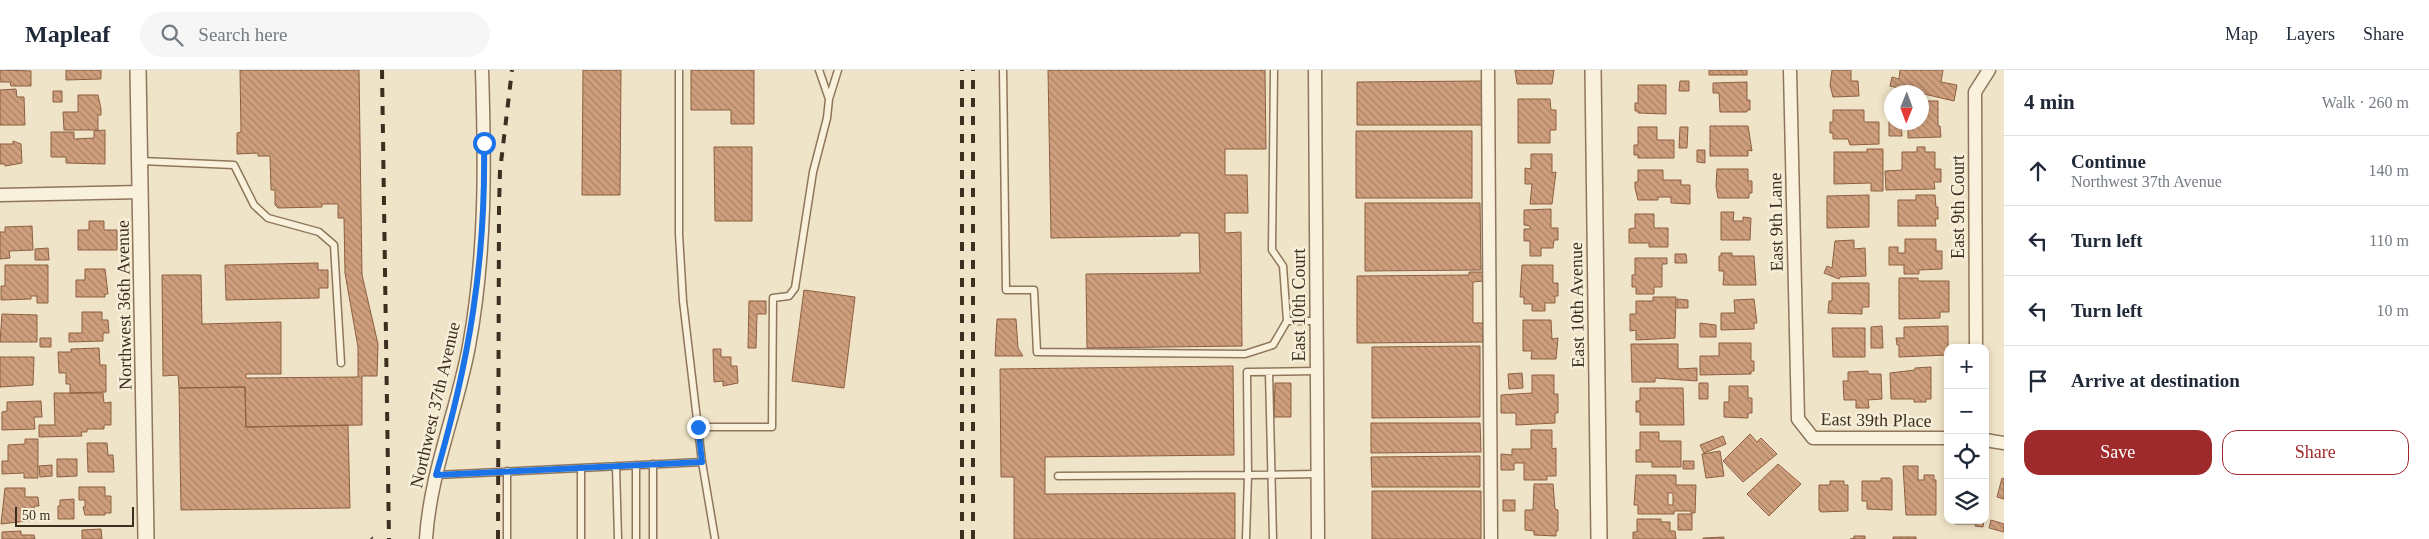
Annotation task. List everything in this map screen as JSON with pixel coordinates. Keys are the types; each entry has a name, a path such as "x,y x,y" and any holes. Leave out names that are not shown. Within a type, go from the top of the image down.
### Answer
{"street":[{"name":"Northwest 36th Avenue","path":"138,70 146,539"},
{"name":"Northwest 37th Avenue","path":"426,539 436,475 462,378 480,274 485,178 482,70"},
{"name":"East 10th Court","path":"1315,70 1318,539"},
{"path":"1488,70 1490,539"},
{"name":"East 10th Avenue","path":"1593,70 1599,539"},
{"name":"East 9th Lane","path":"1790,70 1796,373"},
{"name":"East 9th Court","path":"1976,344 1975,92 1989,70"},
{"path":"0,195 141,192"},
{"name":"East 39th Place","path":"1796,373 1798,419 1813,438 1944,438"},
{"path":"1989,441 2004,443"}],"lane":[{"path":"680,70 680,256 702,462 715,539"},
{"path":"819,70 829,98"},
{"path":"698,427 772,427 773,298 789,296 795,288 810,185 827,118 829,98 838,70"},
{"path":"1003,70 1006,290 1034,290 1036,352 1245,354 1273,345 1287,320 1283,266 1272,250 1274,70"},
{"path":"140,161 234,165 254,205 268,218 319,232 334,245 341,363"},
{"path":"1287,320 1317,321"},
{"path":"1246,539 1248,474 1247,372 1317,371"},
{"path":"1270,372 1273,539"},
{"path":"436,475 702,462"},
{"path":"653,464 653,539"},
{"path":"636,465 636,539"},
{"path":"616,466 618,539"},
{"path":"581,539 582,468"},
{"path":"507,471 507,539"},
{"path":"1058,476 1318,474"}],"building":[{"path":"0,70 31,71 31,86 11,86 10,82 0,82"},
{"path":"66,70 101,70 101,79 66,80"},
{"path":"240,70 359,70 362,275 378,344 377,376 362,376 362,425 246,427 245,387 179,388 178,375 163,376 162,275 201,275 202,324 281,322 281,374 246,374 246,378 358,377 358,347 345,273 344,218 338,218 338,204 322,204 322,207 278,208 275,205 275,190 271,190 270,156 258,156 258,153 237,154 237,133 241,132"},
{"path":"583,70 621,70 620,195 582,195"},
{"path":"691,70 754,70 754,124 731,124 731,110 691,110"},
{"path":"1048,70 1265,70 1266,149 1225,149 1225,175 1247,175 1248,213 1225,213 1225,233 1241,232 1242,346 1087,348 1086,274 1200,273 1199,233 1180,233 1180,236 1051,238"},
{"path":"1515,70 1554,70 1552,84 1517,84"},
{"path":"1709,70 1747,70 1747,75 1709,75"},
{"path":"1832,70 1851,70 1851,81 1858,81 1859,96 1833,97 1830,85"},
{"path":"1900,70 1943,70 1941,82 1957,85 1954,101 1929,95 1929,85 1890,85 1892,77 1899,79"},
{"path":"1483,81 1483,125 1357,125 1357,82"},
{"path":"1680,81 1689,81 1689,91 1679,91"},
{"path":"1747,82 1747,100 1750,100 1750,110 1747,110 1747,112 1720,112 1719,93 1713,93 1713,83"},
{"path":"1638,85 1666,85 1666,114 1638,113 1638,111 1635,111 1635,103 1638,103"},
{"path":"16,89 17,97 24,97 25,125 0,125 0,90"},
{"path":"53,91 62,91 62,102 53,102"},
{"path":"78,95 98,95 101,115 98,115 98,130 64,130 63,112 78,112"},
{"path":"1518,99 1550,99 1551,110 1556,110 1556,130 1550,130 1550,143 1518,143"},
{"path":"1929,101 1938,101 1938,126 1940,126 1941,137 1908,138 1908,130 1929,130"},
{"path":"1833,110 1864,110 1864,122 1879,122 1879,144 1850,145 1848,139 1833,139 1833,133 1830,133 1830,122 1833,122"},
{"path":"1710,126 1748,126 1752,151 1748,150 1748,156 1710,156"},
{"path":"1638,127 1657,127 1657,140 1674,140 1674,158 1638,158 1638,155 1634,155 1634,145 1638,145"},
{"path":"1680,127 1688,127 1687,148 1679,148"},
{"path":"105,130 105,164 66,163 66,157 51,157 51,132 74,132 74,139 94,138 94,131"},
{"path":"1889,130 1902,130 1902,136 1889,136"},
{"path":"1356,131 1472,131 1472,198 1356,198"},
{"path":"13,141 21,144 22,163 5,166 5,164 0,164 0,144 13,144"},
{"path":"714,147 752,147 752,221 715,221"},
{"path":"1917,147 1925,147 1925,152 1935,152 1935,169 1941,169 1941,182 1934,182 1935,189 1886,190 1885,171 1902,170 1902,152 1917,152"},
{"path":"1867,149 1883,149 1883,191 1871,191 1871,183 1834,184 1834,152 1867,152"},
{"path":"1697,150 1705,150 1705,163 1697,162"},
{"path":"1531,154 1552,154 1552,173 1556,172 1552,204 1530,204 1532,184 1525,184 1525,168 1531,169"},
{"path":"1717,169 1748,169 1748,181 1752,181 1752,193 1749,193 1749,198 1718,198 1716,186"},
{"path":"1638,170 1663,170 1663,180 1681,180 1681,185 1690,185 1690,204 1671,203 1671,197 1658,197 1658,200 1638,200 1635,182 1638,182"},
{"path":"1869,195 1869,227 1827,228 1827,196"},
{"path":"1916,195 1935,195 1936,207 1938,207 1938,219 1935,219 1936,226 1898,226 1898,200 1916,200"},
{"path":"1365,203 1480,203 1481,270 1365,271"},
{"path":"1551,209 1551,228 1558,228 1558,240 1554,240 1553,248 1541,248 1541,256 1530,256 1530,241 1524,241 1524,229 1530,229 1530,226 1524,225 1524,210"},
{"path":"1721,212 1734,212 1733,221 1743,221 1743,217 1751,218 1750,240 1721,240"},
{"path":"1635,214 1654,214 1654,228 1668,228 1668,247 1649,247 1649,243 1629,243 1629,229 1635,228"},
{"path":"89,221 104,221 104,230 117,230 117,250 78,250 78,230 89,230"},
{"path":"32,226 33,250 9,251 10,258 0,259 0,232 5,232 5,227"},
{"path":"1905,239 1936,239 1936,251 1942,251 1942,269 1919,270 1919,274 1904,274 1904,265 1889,265 1889,247 1898,247 1898,253 1905,253"},
{"path":"1854,240 1854,249 1865,248 1866,276 1840,277 1839,279 1824,273 1827,266 1832,268 1835,241"},
{"path":"48,248 49,260 35,260 35,249"},
{"path":"1721,253 1732,253 1732,256 1754,256 1756,285 1723,285 1724,271 1719,271 1719,256 1721,256"},
{"path":"1675,254 1686,254 1687,263 1675,263"},
{"path":"1635,258 1667,258 1667,264 1662,264 1662,287 1654,287 1654,294 1636,294 1636,287 1632,287 1632,275 1635,275"},
{"path":"318,263 318,270 328,270 328,288 319,288 319,298 226,300 225,265"},
{"path":"5,265 48,265 48,303 37,303 37,296 31,296 31,299 1,300 1,286 5,286"},
{"path":"1522,265 1553,265 1553,283 1558,283 1558,296 1555,296 1555,303 1545,303 1545,311 1532,311 1532,304 1524,304 1524,297 1520,297"},
{"path":"85,269 105,269 108,294 105,294 105,297 76,297 76,280 85,280"},
{"path":"1469,272 1483,272 1483,281 1473,282 1473,323 1483,323 1483,342 1357,343 1357,276 1469,275"},
{"path":"1899,278 1918,278 1918,281 1949,281 1949,312 1940,312 1940,318 1899,319"},
{"path":"1832,283 1869,283 1869,307 1862,307 1862,314 1828,313 1829,301 1832,301"},
{"path":"804,290 855,297 844,388 792,381"},
{"path":"1653,297 1676,297 1675,338 1636,340 1636,330 1630,331 1630,314 1636,314 1636,301 1653,301"},
{"path":"1677,299 1688,300 1688,308 1677,308"},
{"path":"1754,299 1757,323 1754,323 1754,329 1721,330 1721,313 1735,313 1734,300"},
{"path":"749,301 766,301 766,314 757,314 756,348 748,348"},
{"path":"82,312 102,312 102,320 108,320 109,333 103,333 103,341 69,342 69,333 82,333"},
{"path":"2,314 37,315 37,342 0,342"},
{"path":"997,319 1016,319 1018,348 1023,356 995,356"},
{"path":"1523,320 1551,320 1552,339 1558,338 1556,359 1531,359 1532,351 1523,351"},
{"path":"1700,323 1716,325 1716,337 1700,337"},
{"path":"1882,326 1883,348 1871,348 1871,327"},
{"path":"1948,326 1948,344 1944,344 1944,355 1899,357 1899,345 1897,345 1896,338 1904,338 1904,327"},
{"path":"1832,328 1865,328 1865,357 1833,357"},
{"path":"40,338 51,338 51,347 40,347"},
{"path":"1719,343 1751,343 1751,361 1754,361 1754,371 1751,371 1751,374 1700,375 1700,356 1719,356"},
{"path":"1631,344 1678,344 1678,369 1697,368 1697,381 1655,378 1655,382 1632,382"},
{"path":"1480,346 1480,417 1372,418 1372,347"},
{"path":"99,348 100,365 106,365 106,392 70,393 70,384 66,384 66,373 59,373 58,352 71,352 71,349"},
{"path":"713,349 721,349 721,357 731,357 731,366 737,366 738,383 723,386 723,381 714,382"},
{"path":"0,357 34,357 33,385 0,387"},
{"path":"1233,366 1234,455 1045,457 1045,494 1235,493 1235,539 1014,539 1014,477 1001,477 1000,369"},
{"path":"1931,367 1931,399 1926,399 1926,402 1914,402 1914,399 1891,399 1890,373"},
{"path":"1868,371 1868,374 1881,374 1882,399 1868,400 1869,408 1856,408 1856,400 1844,400 1843,381 1848,381 1848,372"},
{"path":"1522,373 1523,388 1509,389 1508,374"},
{"path":"1532,375 1554,375 1554,394 1558,394 1558,413 1555,413 1555,423 1516,425 1516,413 1501,413 1501,395 1532,393"},
{"path":"1275,383 1291,383 1291,417 1274,417"},
{"path":"1699,383 1708,383 1708,399 1699,399"},
{"path":"1729,386 1748,386 1748,398 1752,398 1752,413 1748,413 1748,418 1724,417 1724,402 1729,402"},
{"path":"245,387 246,427 348,425 350,508 181,510 179,388"},
{"path":"1640,388 1683,388 1684,425 1640,425 1640,412 1636,412 1636,401 1640,401"},
{"path":"54,393 103,393 104,403 111,402 111,425 104,425 104,429 87,429 87,432 81,432 82,436 39,437 39,425 55,425"},
{"path":"41,401 42,417 34,417 35,429 2,430 2,412 7,411 7,402"},
{"path":"1371,423 1480,423 1481,452 1371,453"},
{"path":"1531,430 1552,430 1552,449 1556,448 1556,476 1547,476 1547,480 1524,480 1524,463 1514,463 1514,470 1501,470 1501,454 1512,455 1512,449 1531,449"},
{"path":"1640,432 1659,432 1659,441 1681,441 1681,467 1652,467 1652,462 1636,462 1636,450 1640,450"},
{"path":"1750,434 1757,442 1761,438 1777,454 1743,482 1723,461"},
{"path":"1723,436 1726,444 1704,453 1700,445"},
{"path":"25,439 38,439 38,478 24,478 24,473 2,474 2,461 8,461 8,445 25,444"},
{"path":"87,443 107,443 108,455 113,455 114,472 88,472"},
{"path":"1720,451 1724,476 1706,478 1702,454"},
{"path":"1480,456 1480,487 1372,487 1371,457"},
{"path":"57,459 77,459 77,476 57,477"},
{"path":"1683,461 1694,461 1694,469 1683,469"},
{"path":"1778,464 1801,484 1769,516 1747,494"},
{"path":"52,465 52,476 40,477 39,466"},
{"path":"1903,466 1918,466 1918,480 1924,480 1924,475 1934,475 1934,480 1936,480 1936,515 1906,515"},
{"path":"1636,475 1676,475 1676,485 1696,485 1695,513 1691,513 1691,511 1674,511 1674,514 1638,514 1638,505 1634,505","holes":["1668,493 1673,493 1673,505 1668,505"]},
{"path":"1881,478 1890,478 1892,480 1892,510 1867,509 1867,501 1862,501 1862,481 1881,481"},
{"path":"2002,478 2004,479 2004,499 1997,497"},
{"path":"1830,481 1844,481 1844,485 1848,485 1848,511 1821,512 1819,510 1819,485 1830,485"},
{"path":"1534,484 1553,484 1555,509 1558,510 1558,531 1556,531 1556,536 1534,535 1534,531 1525,530 1525,510 1533,510"},
{"path":"79,487 105,487 105,496 111,496 111,513 105,513 105,515 85,515 83,507 85,507 85,500 79,500"},
{"path":"5,488 25,488 25,497 38,497 39,506 34,506 35,520 1,524"},
{"path":"1372,491 1481,491 1481,539 1372,539"},
{"path":"74,499 74,519 58,519 60,500"},
{"path":"1503,500 1515,500 1515,511 1503,511"},
{"path":"1678,514 1692,514 1692,530 1678,530"},
{"path":"1637,519 1661,519 1661,522 1670,522 1670,531 1675,531 1676,539 1633,539 1633,532 1637,532"},
{"path":"1991,520 2004,524 2004,532 1989,528"},
{"path":"1976,524 1983,524 1983,527 1975,526"},
{"path":"101,529 102,539 82,539 82,530"},
{"path":"21,531 21,535 34,535 35,539 2,539 2,532"},
{"path":"1854,536 1865,536 1865,539 1850,539 1854,538"},
{"path":"1724,537 1724,539 1703,539 1703,538"},
{"path":"1893,537 1916,537 1916,539 1893,539"}],"railway":[{"path":"382,70 389,539"},
{"path":"498,539 500,171 512,70"},
{"path":"962,70 962,539"},
{"path":"973,70 973,539"}],"route":[{"path":"484,143 483,243 476,303 462,378 436,475 702,462 698,427"}]}
